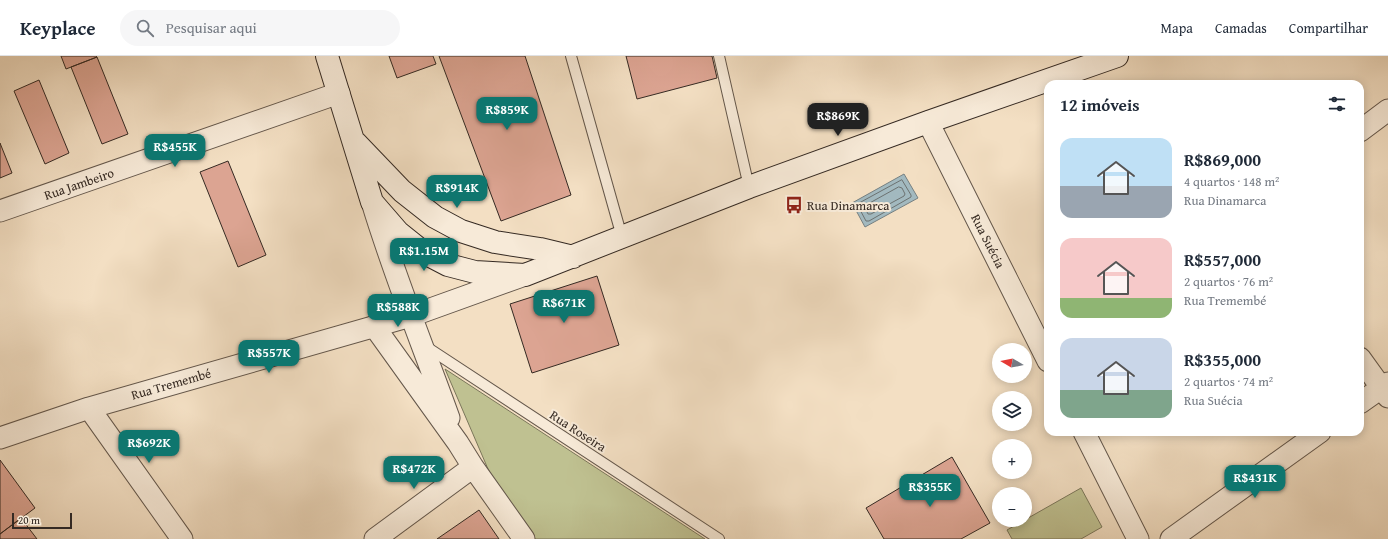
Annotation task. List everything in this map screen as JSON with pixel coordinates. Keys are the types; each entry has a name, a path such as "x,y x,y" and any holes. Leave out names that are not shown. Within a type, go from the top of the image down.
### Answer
{"main road":[{"path":"328,56 372,202 398,232 423,252 448,265 475,272 525,275 749,187 1044,82"},
{"path":"1049,80 1118,56"},
{"path":"352,138 402,191 435,217 461,231 495,242 540,249 572,257"}],"street":[{"name":"Rua Jambeiro","path":"0,212 339,93"},
{"path":"1364,128 1388,110"},
{"name":"Rua Suécia","path":"928,122 1044,347"},
{"path":"372,202 382,235 411,316 458,442"},
{"name":"Rua Tremembé","path":"0,438 89,408 411,316 525,275"},
{"path":"374,326 458,442 473,467 524,539"},
{"path":"1364,363 1386,389 1364,401"},
{"path":"89,408 182,539"},
{"path":"1086,436 1138,539"},
{"path":"1171,539 1314,436"},
{"path":"375,539 473,467"}],"lane":[{"path":"571,56 622,237"},
{"path":"719,56 749,187"},
{"name":"Rua Roseira","path":"422,344 719,539"}],"green space":[{"path":"445,369 705,539 535,539 488,469"},
{"path":"1081,488 1102,527 1081,539 1012,539 1007,530 1012,527 1032,527 1032,516"}],"water":[{"path":"904,174 918,198 865,227 852,203"}],"building":[{"path":"61,56 96,56 97,57 66,69"},
{"path":"389,56 433,56 436,64 397,78"},
{"path":"439,56 525,56 571,195 501,221"},
{"path":"626,56 712,56 717,78 637,99"},
{"path":"97,57 128,134 102,144 71,67"},
{"path":"39,80 69,153 45,164 14,91"},
{"path":"0,143 12,173 0,178"},
{"path":"228,161 266,255 238,267 200,172"},
{"path":"597,276 619,345 532,373 510,304"},
{"path":"952,457 990,523 961,539 884,539 866,508"},
{"path":"0,460 35,508 0,534"},
{"path":"479,510 499,539 437,539"},
{"path":"21,518 37,539 0,539 0,534"}],"place":[{"name":"Rua Dinamarca","path":"794,205"}]}
